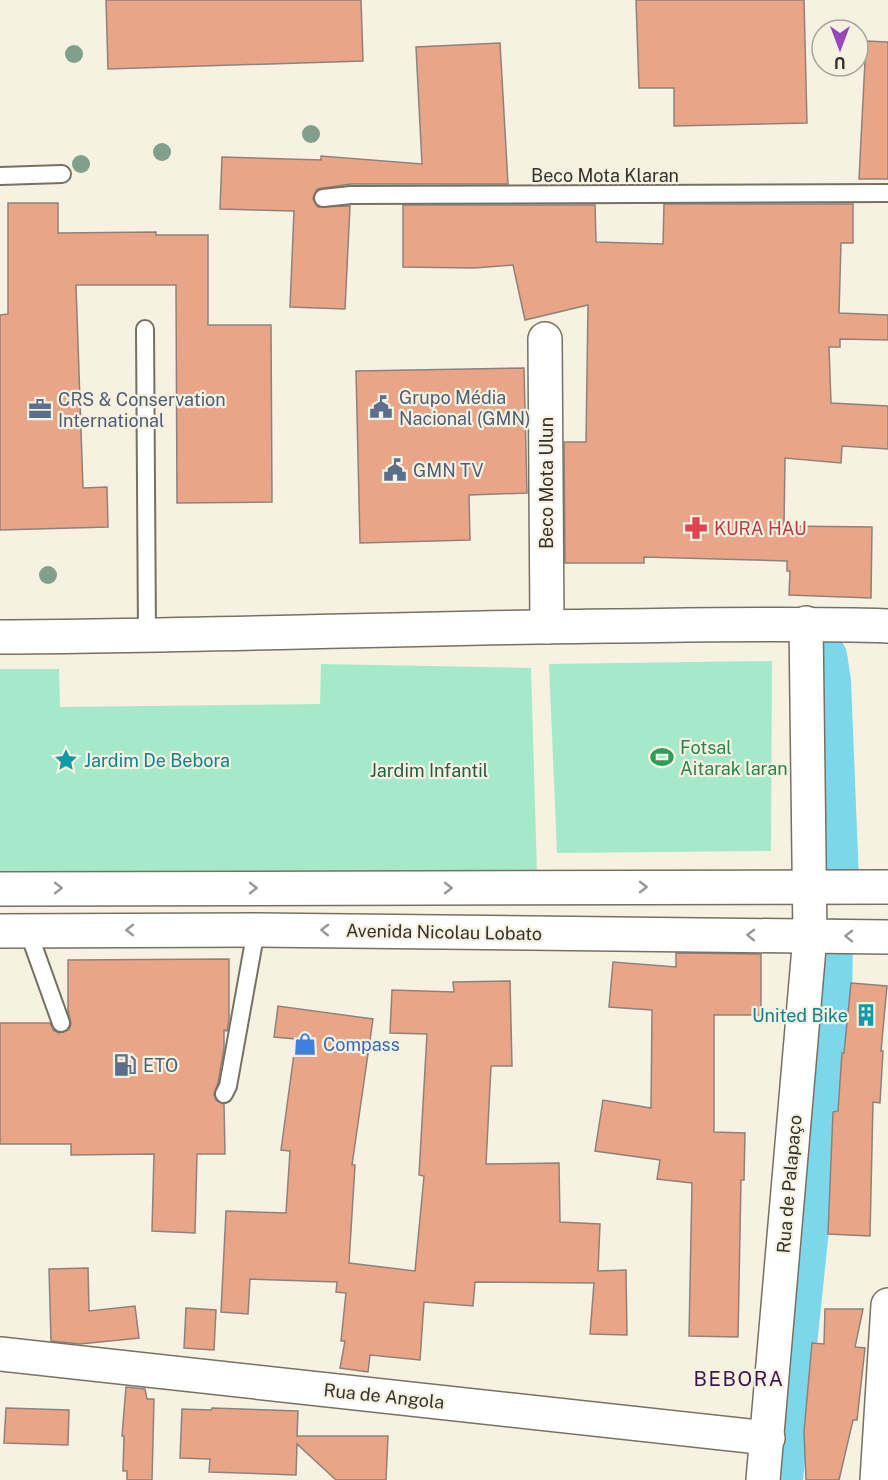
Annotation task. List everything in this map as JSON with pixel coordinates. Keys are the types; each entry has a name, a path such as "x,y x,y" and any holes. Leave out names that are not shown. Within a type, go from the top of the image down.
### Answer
{"street":[{"name":"Beco Mota Ulun","path":"545,339 547,627"},
{"path":"0,637 806,623 888,626"},
{"name":"Rua de Palapaço","path":"763,1480 810,936 806,623"},
{"path":"0,889 888,887"},
{"name":"Avenida Nicolau Lobato","path":"14,931 256,930 888,937"},
{"path":"877,1480 888,1305"},
{"name":"Rua de Angola","path":"0,1354 768,1438"}],"lane":[{"path":"0,176 62,174"},
{"name":"Beco Mota Klaran","path":"323,198 351,195 888,193"},
{"path":"145,329 147,636"},
{"path":"224,1094 228,1086 256,930"},
{"path":"14,931 61,1023"}],"green space":[{"name":"Fotsal Aitarak laran","path":"772,661 771,851 557,853 549,664"},
{"name":"Jardim Infantil","path":"321,664 531,668 537,874 0,871 0,669 59,669 60,707 320,704"}],"building":[{"path":"106,0 361,0 363,61 108,69"},
{"path":"636,0 804,0 807,123 674,126 674,88 639,88"},
{"path":"870,41 888,42 888,179 859,179 864,78 870,78"},
{"path":"500,43 508,184 351,184 317,189 313,199 318,207 350,206 345,309 290,307 294,211 220,209 222,157 321,160 321,156 422,164 416,47"},
{"path":"8,203 58,203 58,233 156,232 156,235 208,235 208,325 271,325 272,502 177,503 176,285 76,285 83,488 107,487 108,527 0,530 0,315 8,314"},
{"path":"664,204 853,204 853,243 841,243 839,313 888,315 888,340 840,339 840,347 829,347 831,403 888,406 888,449 842,446 841,463 785,458 784,526 872,527 871,598 789,595 790,571 787,571 787,561 644,557 644,563 565,563 564,442 586,442 588,305 525,320 513,265 474,268 403,267 403,205 595,205 596,242 663,244"},
{"name":"GMN TV","path":"524,368 527,493 469,495 470,540 360,543 356,371"},
{"path":"676,953 761,954 761,1015 714,1015 714,1132 745,1133 744,1180 741,1180 738,1337 689,1336 692,1183 657,1179 660,1160 595,1151 603,1100 651,1108 652,1010 609,1007 613,962 676,967"},
{"name":"ETO","path":"229,959 229,1019 227,1031 224,1030 224,1049 214,1094 216,1100 224,1104 225,1154 197,1154 195,1233 152,1231 154,1154 71,1155 71,1144 0,1144 0,1023 50,1023 54,1031 59,1033 69,1030 71,1024 68,1011 68,960"},
{"path":"510,981 512,1066 491,1066 486,1164 559,1163 560,1222 600,1224 598,1271 626,1270 627,1335 590,1334 594,1283 475,1282 473,1306 424,1302 420,1360 370,1355 368,1372 340,1368 345,1341 341,1341 346,1293 336,1292 337,1282 250,1279 248,1314 221,1312 226,1211 286,1213 290,1151 281,1150 296,1039 274,1037 278,1006 373,1019 352,1165 355,1165 349,1263 415,1271 424,1176 419,1175 427,1034 390,1033 392,990 454,992 453,982"},
{"path":"851,983 887,986 881,1051 883,1051 880,1103 873,1102 870,1236 828,1234 833,1112 838,1111 842,1053 844,1053"},
{"path":"88,1268 89,1311 135,1306 139,1338 80,1344 51,1341 49,1269"},
{"path":"186,1308 216,1310 214,1350 184,1348"},
{"path":"825,1309 863,1309 855,1347 865,1348 857,1420 853,1420 839,1480 806,1480 804,1432 812,1343 824,1344"},
{"path":"126,1387 145,1389 147,1399 154,1399 152,1480 127,1480 127,1471 123,1471 124,1436 122,1436"},
{"path":"6,1408 69,1410 68,1445 4,1443"},
{"path":"212,1408 298,1411 297,1436 388,1436 386,1480 336,1480 297,1444 296,1475 209,1472 210,1459 180,1458 182,1409 211,1410"}],"waterway":[{"path":"829,655 833,681 841,881"},
{"path":"785,1480 834,1007 835,936"}],"place":[{"name":"Grupo Média Nacional (GMN)","path":"381,407"},
{"name":"CRS & Conservation International","path":"40,409"},
{"name":"GMN TV","path":"395,470"},
{"name":"KURA HAU","path":"696,528"},
{"name":"Fotsal Aitarak laran","path":"662,757"},
{"name":"Jardim De Bebora","path":"66,760"},
{"name":"United Bike","path":"866,1015"},
{"name":"Compass","path":"305,1044"},
{"name":"ETO","path":"125,1065"}],"district":[{"name":"BEBORA","path":"739,1379"}]}
